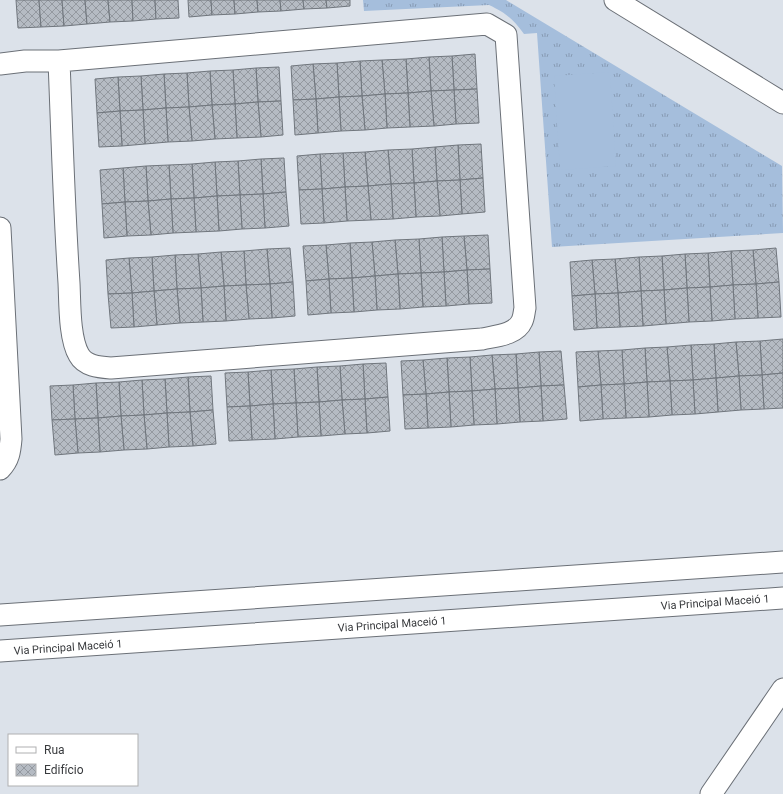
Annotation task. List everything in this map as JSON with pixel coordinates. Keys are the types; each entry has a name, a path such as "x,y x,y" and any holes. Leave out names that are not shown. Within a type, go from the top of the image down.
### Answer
{"street":[{"path":"616,0 783,103"},
{"path":"0,64 25,61 59,61 487,24 506,35 525,308 522,321 516,329 507,333 482,339 111,368 98,367 87,363 79,355 73,338 66,240 59,61"},
{"path":"0,228 11,438 10,452 6,463 0,469"},
{"path":"0,616 783,562"},
{"name":"Via Principal Maceió 1","path":"0,651 783,598"},
{"path":"712,794 783,689"}],"green space":[{"path":"363,0 506,0 782,166 783,233 552,247 537,33 524,34 509,17 489,5 364,11"},
{"path":"610,72 616,166 560,170 554,76"}],"building":[{"path":"16,0 39,0 41,27 18,28"},
{"path":"39,0 62,0 64,26 41,27"},
{"path":"62,0 85,0 87,24 64,26"},
{"path":"85,0 108,0 110,22 87,24"},
{"path":"108,0 132,0 133,21 110,22"},
{"path":"132,0 155,0 156,19 133,21"},
{"path":"155,0 178,0 179,18 156,19"},
{"path":"188,0 211,0 212,15 189,17"},
{"path":"211,0 234,0 235,14 212,15"},
{"path":"234,0 257,0 258,12 235,14"},
{"path":"257,0 280,0 281,11 258,12"},
{"path":"280,0 303,0 304,9 281,11"},
{"path":"303,0 326,0 327,8 304,9"},
{"path":"326,0 350,0 350,6 327,8"},
{"path":"475,54 477,89 454,90 452,56"},
{"path":"452,56 454,90 431,91 429,57"},
{"path":"429,57 431,91 408,93 406,59"},
{"path":"406,59 408,93 385,94 382,60"},
{"path":"382,60 385,94 362,96 360,61"},
{"path":"360,61 362,96 339,97 337,63"},
{"path":"337,63 339,97 316,99 313,64"},
{"path":"313,64 316,99 293,100 291,66"},
{"path":"279,67 281,101 258,102 256,68"},
{"path":"256,68 258,102 235,104 233,70"},
{"path":"233,70 235,104 212,105 210,71"},
{"path":"210,71 212,105 189,107 187,73"},
{"path":"187,73 189,107 166,108 164,74"},
{"path":"164,74 166,108 143,110 141,76"},
{"path":"141,76 143,110 120,111 118,77"},
{"path":"118,77 120,111 97,113 95,79"},
{"path":"477,89 479,123 456,124 454,90"},
{"path":"454,90 456,124 434,126 431,91"},
{"path":"431,91 434,126 410,127 408,93"},
{"path":"408,93 410,127 387,128 385,94"},
{"path":"385,94 387,128 365,130 362,96"},
{"path":"362,96 365,130 341,131 339,97"},
{"path":"339,97 341,131 318,133 316,99"},
{"path":"316,99 318,133 295,135 293,100"},
{"path":"281,101 283,135 261,137 258,102"},
{"path":"258,102 261,137 237,138 235,104"},
{"path":"235,104 237,138 215,139 212,105"},
{"path":"212,105 215,139 192,141 189,107"},
{"path":"189,107 192,141 168,142 166,108"},
{"path":"166,108 168,142 145,144 143,110"},
{"path":"143,110 145,144 122,146 120,111"},
{"path":"120,111 122,146 99,147 97,113"},
{"path":"481,144 483,178 460,180 458,145"},
{"path":"458,145 460,180 437,181 435,147"},
{"path":"435,147 437,181 414,183 412,149"},
{"path":"412,149 414,183 391,184 388,150"},
{"path":"388,150 391,184 368,186 365,152"},
{"path":"365,152 368,186 345,187 343,153"},
{"path":"343,153 345,187 322,189 320,154"},
{"path":"320,154 322,189 299,190 297,156"},
{"path":"284,158 286,192 263,194 261,159"},
{"path":"261,159 263,194 240,195 238,161"},
{"path":"238,161 240,195 217,196 215,162"},
{"path":"215,162 217,196 194,198 192,164"},
{"path":"192,164 194,198 171,199 169,165"},
{"path":"169,165 171,199 148,201 146,166"},
{"path":"146,166 148,201 125,202 123,168"},
{"path":"123,168 125,202 102,204 100,170"},
{"path":"483,178 485,212 462,214 460,180"},
{"path":"460,180 462,214 440,216 437,181"},
{"path":"437,181 440,216 416,217 414,183"},
{"path":"414,183 416,217 393,219 391,184"},
{"path":"391,184 393,219 371,220 368,186"},
{"path":"368,186 371,220 347,221 345,187"},
{"path":"345,187 347,221 324,223 322,189"},
{"path":"322,189 324,223 301,224 299,190"},
{"path":"286,192 289,226 265,228 263,194"},
{"path":"263,194 265,228 242,229 240,195"},
{"path":"240,195 242,229 219,231 217,196"},
{"path":"217,196 219,231 196,232 194,198"},
{"path":"194,198 196,232 173,233 171,199"},
{"path":"171,199 173,233 151,235 148,201"},
{"path":"148,201 151,235 127,236 125,202"},
{"path":"125,202 127,236 104,238 102,204"},
{"path":"488,235 490,269 467,270 464,236"},
{"path":"464,236 467,270 444,272 442,237"},
{"path":"442,237 444,272 421,273 419,239"},
{"path":"419,239 421,273 398,274 395,240"},
{"path":"395,240 398,274 375,276 372,242"},
{"path":"372,242 375,276 352,278 350,243"},
{"path":"350,243 352,278 329,279 326,245"},
{"path":"326,245 329,279 306,281 303,246"},
{"path":"290,248 293,282 270,284 267,249"},
{"path":"776,248 779,282 756,284 753,250"},
{"path":"267,249 270,284 246,285 244,251"},
{"path":"753,250 756,284 733,285 731,251"},
{"path":"244,251 246,285 224,286 221,252"},
{"path":"731,251 733,285 710,287 708,253"},
{"path":"221,252 224,286 201,288 198,254"},
{"path":"708,253 710,287 687,288 685,254"},
{"path":"198,254 201,288 177,289 175,255"},
{"path":"685,254 687,288 664,290 662,256"},
{"path":"175,255 177,289 154,291 152,257"},
{"path":"662,256 664,290 641,291 639,257"},
{"path":"152,257 154,291 132,293 129,258"},
{"path":"639,257 641,291 618,293 615,259"},
{"path":"129,258 132,293 108,294 106,260"},
{"path":"615,259 618,293 595,294 592,260"},
{"path":"592,260 595,294 572,296 570,262"},
{"path":"490,269 492,303 469,304 467,270"},
{"path":"467,270 469,304 446,306 444,272"},
{"path":"444,272 446,306 423,307 421,273"},
{"path":"421,273 423,307 400,309 398,274"},
{"path":"398,274 400,309 377,310 375,276"},
{"path":"375,276 377,310 354,312 352,278"},
{"path":"352,278 354,312 331,313 329,279"},
{"path":"329,279 331,313 308,315 306,281"},
{"path":"293,282 295,316 272,318 270,284"},
{"path":"779,282 781,317 758,318 756,284"},
{"path":"270,284 272,318 249,319 246,285"},
{"path":"756,284 758,318 735,319 733,285"},
{"path":"246,285 249,319 226,321 224,286"},
{"path":"733,285 735,319 712,321 710,287"},
{"path":"224,286 226,321 203,322 201,288"},
{"path":"710,287 712,321 689,322 687,288"},
{"path":"201,288 203,322 180,323 177,289"},
{"path":"687,288 689,322 666,324 664,290"},
{"path":"177,289 180,323 157,325 154,291"},
{"path":"664,290 666,324 643,326 641,291"},
{"path":"154,291 157,325 134,327 132,293"},
{"path":"641,291 643,326 620,327 618,293"},
{"path":"132,293 134,327 111,328 108,294"},
{"path":"618,293 620,327 597,328 595,294"},
{"path":"595,294 597,328 574,330 572,296"},
{"path":"783,339 783,373 762,375 760,341"},
{"path":"760,341 762,375 739,376 736,342"},
{"path":"736,342 739,376 716,378 714,344"},
{"path":"714,344 716,378 693,380 691,345"},
{"path":"691,345 693,380 670,381 667,347"},
{"path":"667,347 670,381 647,382 645,348"},
{"path":"645,348 647,382 624,384 622,350"},
{"path":"622,350 624,384 601,385 598,351"},
{"path":"561,351 564,385 541,386 539,352"},
{"path":"598,351 601,385 578,387 576,352"},
{"path":"539,352 541,386 518,388 516,354"},
{"path":"516,354 518,388 495,389 492,355"},
{"path":"492,355 495,389 472,391 470,357"},
{"path":"470,357 472,391 449,392 447,358"},
{"path":"447,358 449,392 426,394 423,360"},
{"path":"423,360 426,394 403,395 401,361"},
{"path":"386,363 388,397 365,399 363,364"},
{"path":"363,364 365,399 342,400 340,366"},
{"path":"340,366 342,400 319,402 317,367"},
{"path":"317,367 319,402 296,403 294,369"},
{"path":"294,369 296,403 273,404 271,370"},
{"path":"271,370 273,404 250,406 248,372"},
{"path":"248,372 250,406 227,407 225,373"},
{"path":"783,373 783,408 764,409 762,375"},
{"path":"762,375 764,409 741,410 739,376"},
{"path":"211,376 213,410 190,412 188,377"},
{"path":"739,376 741,410 718,412 716,378"},
{"path":"188,377 190,412 167,413 165,379"},
{"path":"716,378 718,412 695,414 693,380"},
{"path":"165,379 167,413 144,415 142,380"},
{"path":"142,380 144,415 121,416 119,382"},
{"path":"693,380 695,414 672,415 670,381"},
{"path":"670,381 672,415 649,417 647,382"},
{"path":"119,382 121,416 98,418 96,383"},
{"path":"647,382 649,417 626,418 624,384"},
{"path":"96,383 98,418 75,419 73,385"},
{"path":"624,384 626,418 603,419 601,385"},
{"path":"73,385 75,419 52,420 50,386"},
{"path":"564,385 567,419 543,421 541,386"},
{"path":"601,385 603,419 580,421 578,387"},
{"path":"541,386 543,421 520,422 518,388"},
{"path":"518,388 520,422 497,424 495,389"},
{"path":"495,389 497,424 474,425 472,391"},
{"path":"472,391 474,425 451,427 449,392"},
{"path":"449,392 451,427 428,428 426,394"},
{"path":"426,394 428,428 405,429 403,395"},
{"path":"388,397 390,431 367,433 365,399"},
{"path":"365,399 367,433 345,434 342,400"},
{"path":"342,400 345,434 321,436 319,402"},
{"path":"319,402 321,436 298,437 296,403"},
{"path":"296,403 298,437 275,439 273,404"},
{"path":"273,404 275,439 252,440 250,406"},
{"path":"250,406 252,440 229,441 227,407"},
{"path":"213,410 216,444 193,446 190,412"},
{"path":"190,412 193,446 169,447 167,413"},
{"path":"167,413 169,447 147,449 144,415"},
{"path":"144,415 147,449 124,450 121,416"},
{"path":"121,416 124,450 100,452 98,418"},
{"path":"98,418 100,452 78,453 75,419"},
{"path":"75,419 78,453 55,455 52,420"}]}
